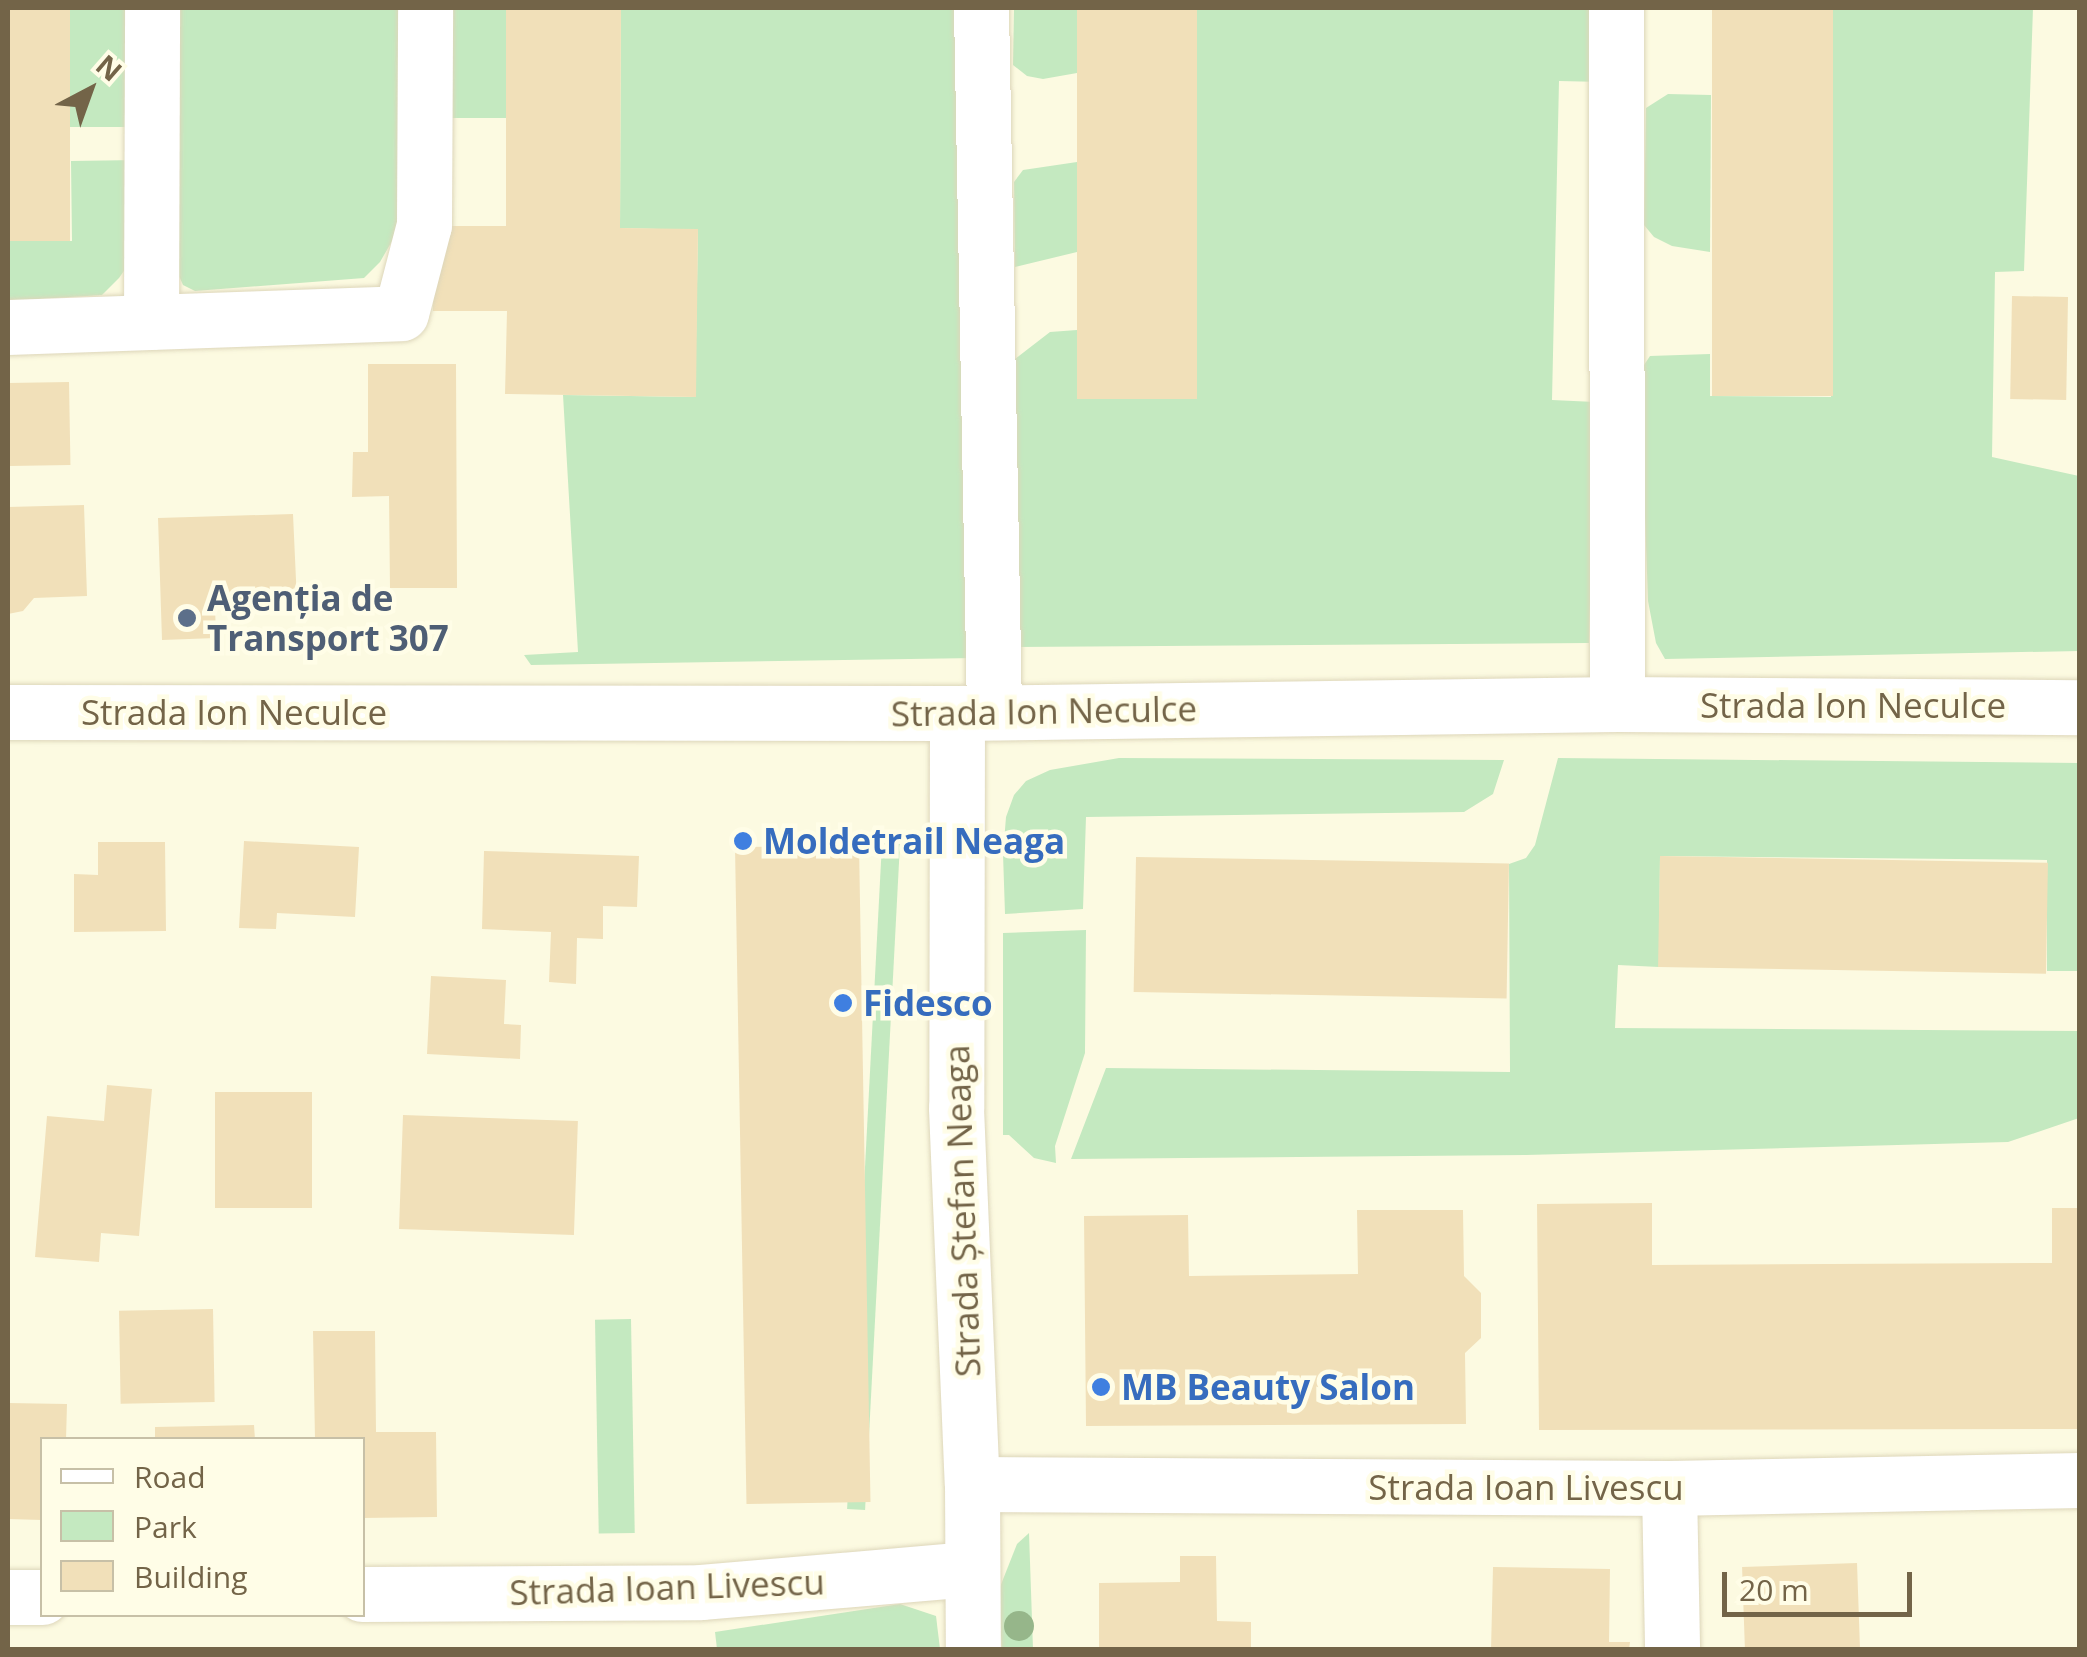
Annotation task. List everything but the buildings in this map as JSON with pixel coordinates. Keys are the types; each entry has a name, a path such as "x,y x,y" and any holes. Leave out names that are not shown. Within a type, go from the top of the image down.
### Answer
{"street":[{"path":"151,322 152,8"},
{"path":"8,327 401,313 424,225 425,8"},
{"name":"Strada Ștefan Neaga","path":"973,1650 972,1484 956,1108 976,712 981,8"},
{"path":"1616,8 1617,704"},
{"name":"Strada Ion Neculce","path":"8,712 976,712 1617,704 2080,707"},
{"name":"Strada Ioan Livescu","path":"972,1484 1668,1488 2080,1480"},
{"path":"1668,1488 1672,1650"},
{"name":"Strada Ioan Livescu","path":"365,1594 701,1592 972,1569"},
{"path":"8,1597 40,1597"}],"green space":[{"path":"70,8 135,8 135,127 70,127"},
{"path":"171,8 403,8 399,229 380,262 364,278 195,291 183,285 171,258"},
{"path":"448,8 506,8 506,118 448,118"},
{"path":"621,8 969,8 975,658 531,665 524,655 578,652 563,395 695,397 698,230 620,228"},
{"path":"1014,8 1077,8 1077,73 1043,79 1027,76 1013,65"},
{"path":"1197,8 1601,8 1603,82 1559,81 1552,400 1595,402 1589,643 1012,647 1015,359 1050,332 1077,330 1077,399 1197,399"},
{"path":"1833,8 2033,8 2024,271 1995,272 1992,457 2079,476 2079,651 1665,659 1656,643 1648,601 1641,404 1642,368 1650,356 1710,354 1710,396 1831,397"},
{"path":"1668,94 1711,95 1710,252 1672,246 1654,237 1644,225 1646,108"},
{"path":"138,160 131,261 119,278 102,295 8,301 8,241 72,241 71,161"},
{"path":"1077,162 1077,252 1015,267 1014,182 1023,170"},
{"path":"1119,758 1504,760 1493,794 1464,812 1086,817 1083,909 1005,914 1003,854 1006,817 1014,795 1026,781 1050,770"},
{"path":"1558,758 2079,763 2079,971 2047,971 2047,860 1660,856 1659,967 1618,965 1615,1028 2079,1031 2079,1118 2008,1142 1526,1155 1071,1159 1106,1068 1510,1072 1509,864 1526,858 1535,845"},
{"path":"882,843 900,844 865,1510 847,1509"},
{"path":"1086,930 1085,1053 1055,1146 1056,1163 1034,1158 1009,1135 1003,1135 1003,933"},
{"path":"631,1319 635,1533 599,1534 595,1320"},
{"path":"1029,1533 1033,1649 1002,1649 998,1592 1017,1544"},
{"path":"900,1604 936,1616 940,1649 717,1649 715,1632"}],"place":[{"name":"Agenția de Transport 307","path":"187,618"},
{"name":"Moldetrail Neaga","path":"743,841"},
{"name":"Fidesco","path":"843,1003"},
{"name":"MB Beauty Salon","path":"1101,1387"}]}
